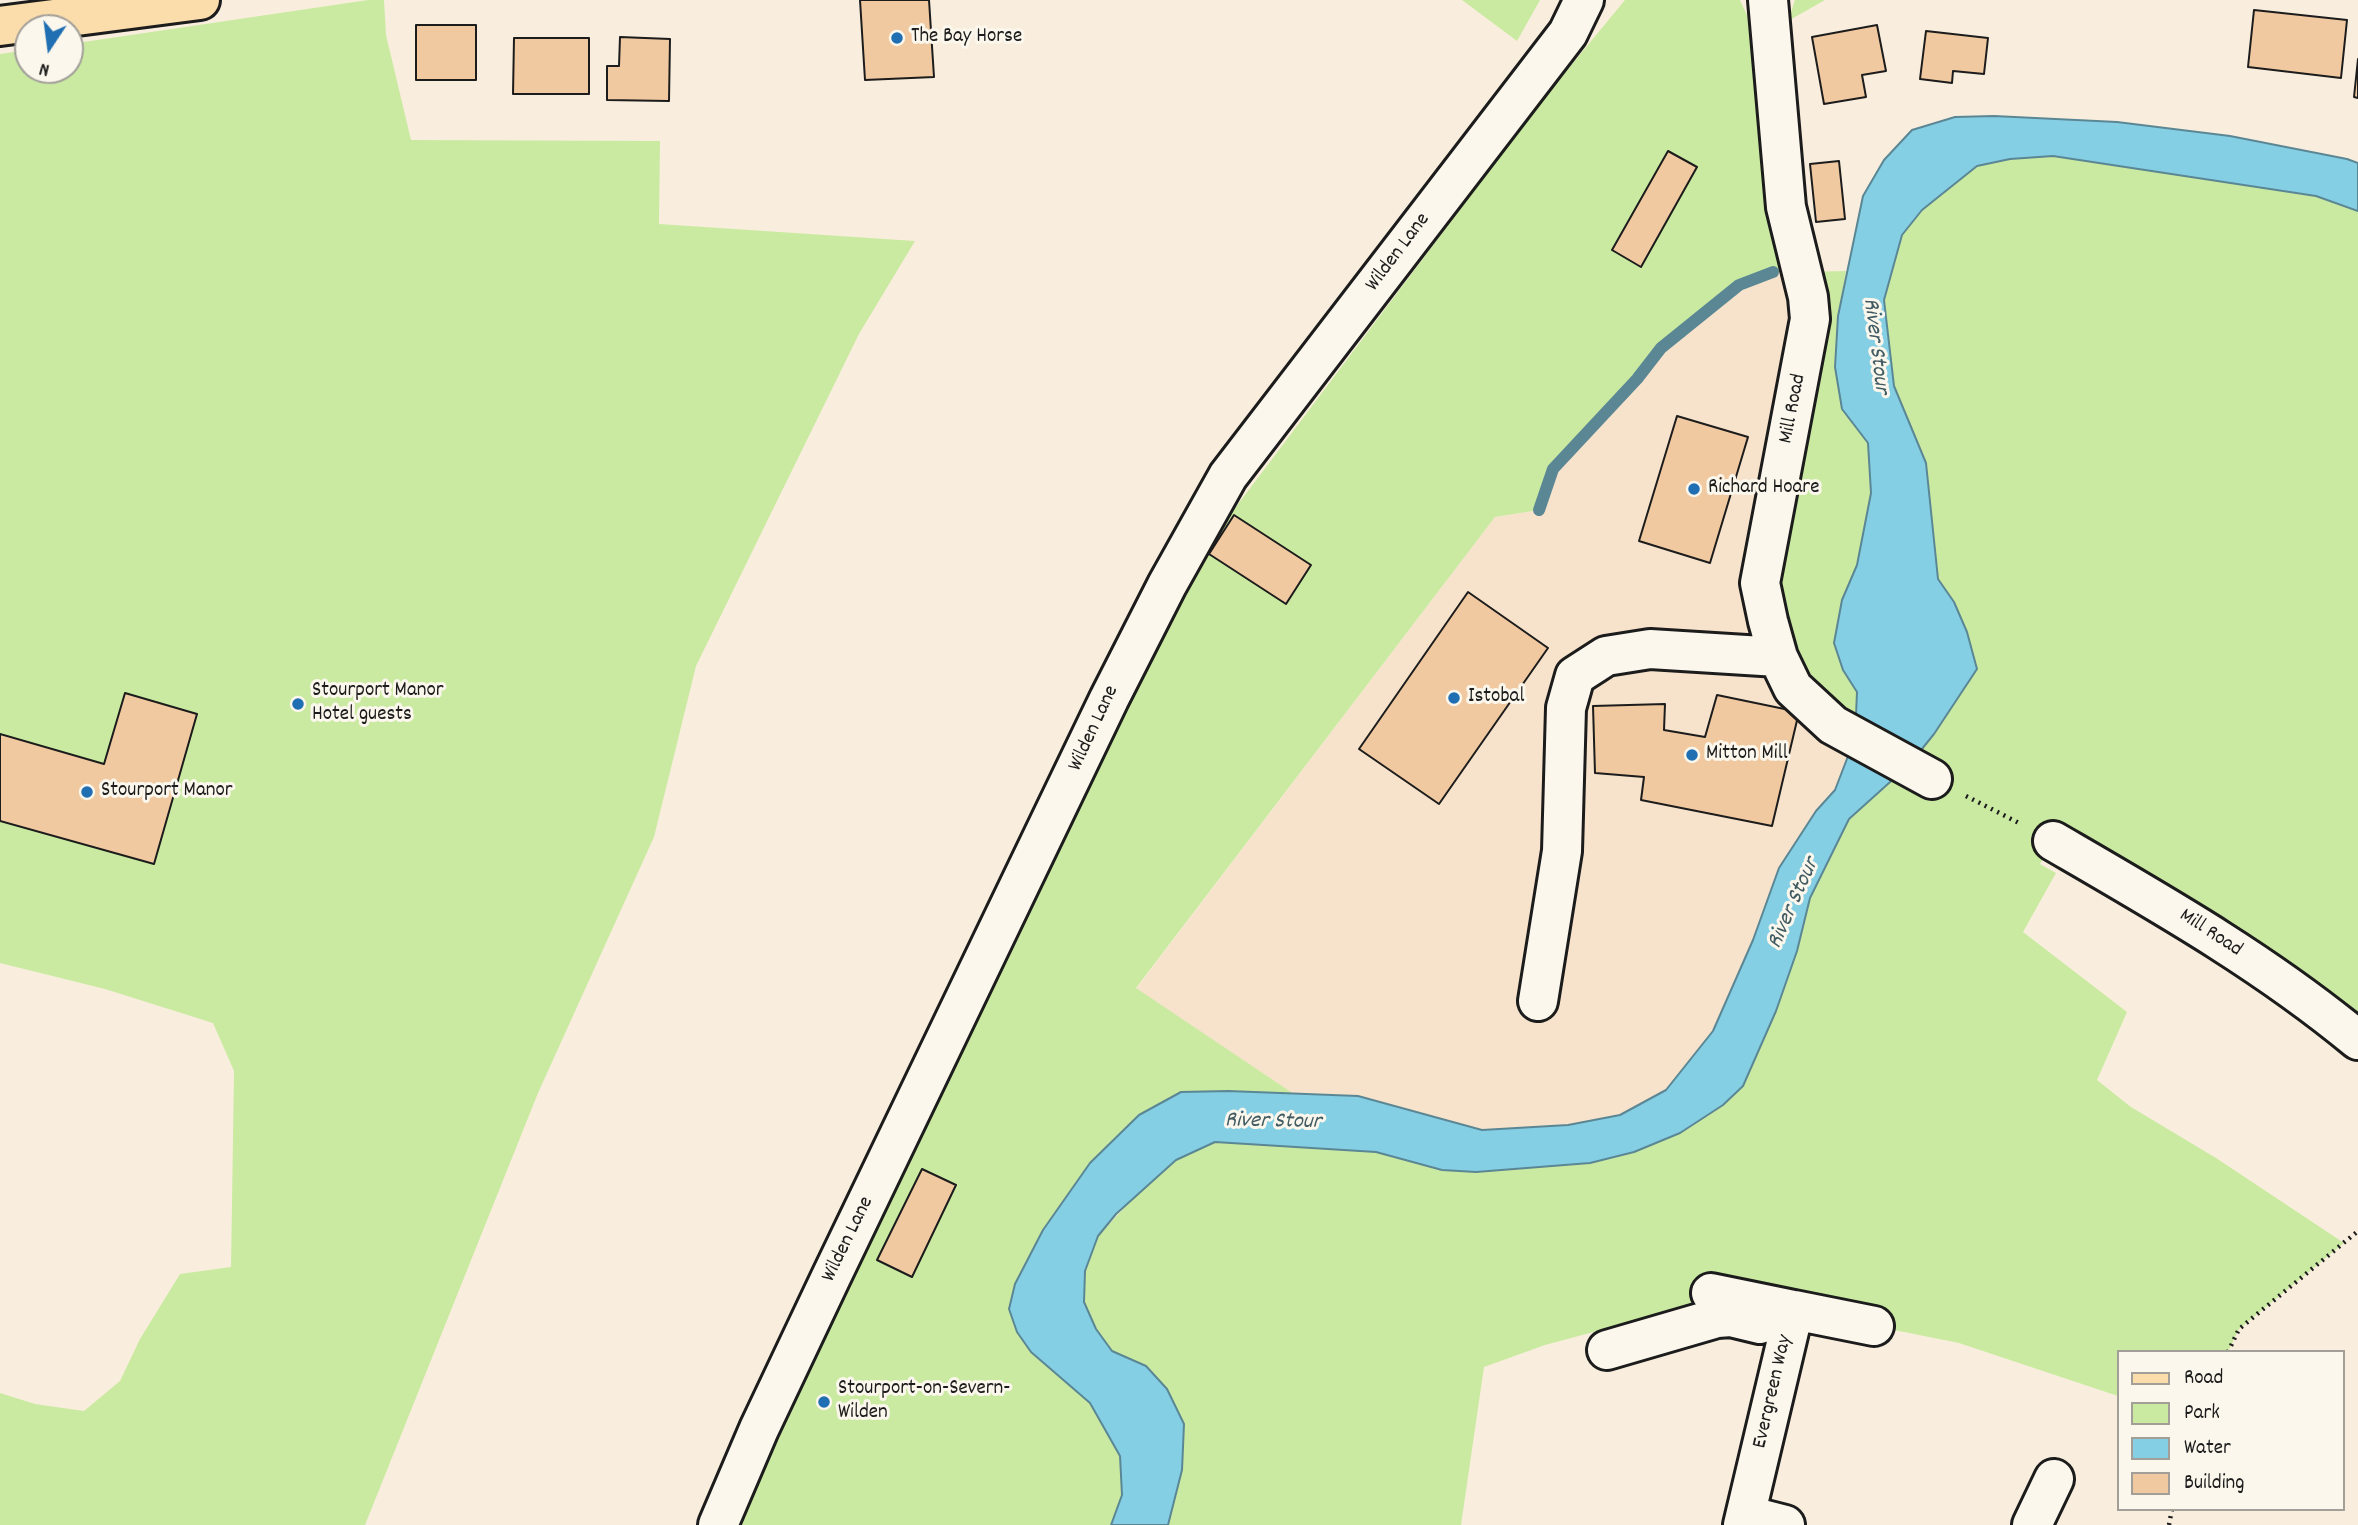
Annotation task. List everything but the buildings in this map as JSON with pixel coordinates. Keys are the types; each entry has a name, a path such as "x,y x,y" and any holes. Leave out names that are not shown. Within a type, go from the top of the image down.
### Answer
{"main road":[{"path":"0,26 200,0"}],"street":[{"name":"Wilden Lane","path":"718,1525 814,1312 1109,699 1167,585 1228,477 1568,33 1584,0"},
{"name":"Mill Road","path":"1768,0 1786,207 1808,297 1810,319 1759,583 1778,657 1793,688 1833,725 1932,779"},
{"path":"1538,1001 1562,851 1566,708 1575,676 1606,656 1650,649 1778,657"},
{"name":"Mill Road","path":"2053,841 2194,923 2304,996 2358,1040"},
{"name":"Evergreen Way","path":"1711,1293 1791,1323 1744,1520 1785,1525"},
{"path":"1607,1350 1717,1318 1874,1326"},
{"path":"2032,1525 2054,1479"}],"path":[{"path":"1932,779 2053,841"},
{"path":"2229,1350 2239,1329 2358,1231"}],"shaded area":[{"path":"1773,272 1801,272 1855,738 1835,790 1816,811 1779,868 1753,940 1713,1031 1666,1090 1620,1115 1568,1125 1482,1130 1358,1096 1294,1094 1136,989 1495,517 1539,510 1553,469 1637,379 1661,348 1739,285"}],"green space":[{"path":"368,0 384,0 386,35 411,140 660,141 659,224 915,241 859,334 696,666 654,837 538,1093 365,1525 0,1525 0,1393 35,1404 84,1411 120,1381 140,1339 180,1274 231,1267 234,1071 213,1023 105,989 0,963 0,54 14,52 14,84 84,84 84,42"},
{"path":"1462,0 1540,0 1517,41"},
{"path":"1625,0 1740,0 1773,71 1801,272 1773,272 1739,285 1661,348 1637,379 1553,469 1539,510 1495,517 1136,988 1294,1094 1181,1092 1139,1115 1090,1163 1043,1229 1015,1284 1031,1352 1090,1403 1120,1456 1122,1495 1111,1525 718,1525 1205,548 1544,98"},
{"path":"1795,0 1825,0 1788,21"},
{"path":"2053,156 2316,196 2358,211 2358,1043 2053,841 2040,864 2056,873 2023,932 2127,1012 2097,1080 2131,1107 2216,1158 2344,1243 2239,1329 2229,1350 2116,1350 2116,1395 1959,1343 1794,1310 1702,1303 1545,1345 1484,1367 1461,1525 1165,1525 1144,1365 1112,1351 1096,1329 1080,1298 1085,1271 1098,1236 1151,1179 1176,1160 1215,1142 1376,1152 1442,1170 1462,1171 1615,1156 1803,925 1810,898 1850,816 1909,765 1934,734 1977,669 1954,602 1938,579 1926,463 1894,386 1884,300 1902,235 1922,210 1977,166 2010,159"},
{"path":"1846,271 1838,316 1842,409 1868,443 1871,493 1857,565 1842,600 1843,670 1857,692 1855,738 1833,725 1768,621 1801,272"}],"water":[{"name":"River Stour","path":"1994,116 2117,122 2230,136 2347,159 2358,163 2358,211 2316,196 2053,156 2010,159 1977,166 1922,210 1902,235 1884,300 1894,386 1926,463 1938,579 1954,602 1967,632 1977,669 1934,734 1909,765 1849,819 1810,898 1797,951 1776,1011 1743,1086 1723,1105 1680,1133 1634,1152 1590,1163 1476,1172 1442,1170 1376,1152 1215,1142 1176,1160 1116,1214 1098,1236 1085,1271 1084,1302 1096,1329 1112,1351 1146,1366 1167,1389 1184,1424 1182,1470 1168,1525 1111,1525 1122,1495 1120,1456 1090,1403 1031,1352 1017,1332 1009,1309 1015,1284 1043,1230 1090,1163 1139,1115 1181,1092 1228,1091 1358,1096 1482,1130 1568,1125 1620,1115 1666,1090 1713,1031 1753,940 1779,868 1816,811 1835,790 1855,738 1857,692 1843,670 1834,643 1842,600 1857,565 1871,493 1868,443 1842,409 1835,367 1838,316 1863,196 1884,160 1912,130 1955,117"}],"waterway":[{"path":"1539,510 1553,469 1637,379 1661,348 1739,285 1773,272"}],"place":[{"name":"The Bay Horse","path":"897,38"},
{"name":"Richard Hoare","path":"1694,489"},
{"name":"Istobal","path":"1454,698"},
{"name":"Stourport Manor Hotel guests","path":"298,704"},
{"name":"Mitton Mill","path":"1692,755"},
{"name":"Stourport Manor","path":"87,792"},
{"name":"Stourport-on-Severn- Wilden","path":"824,1402"}]}
